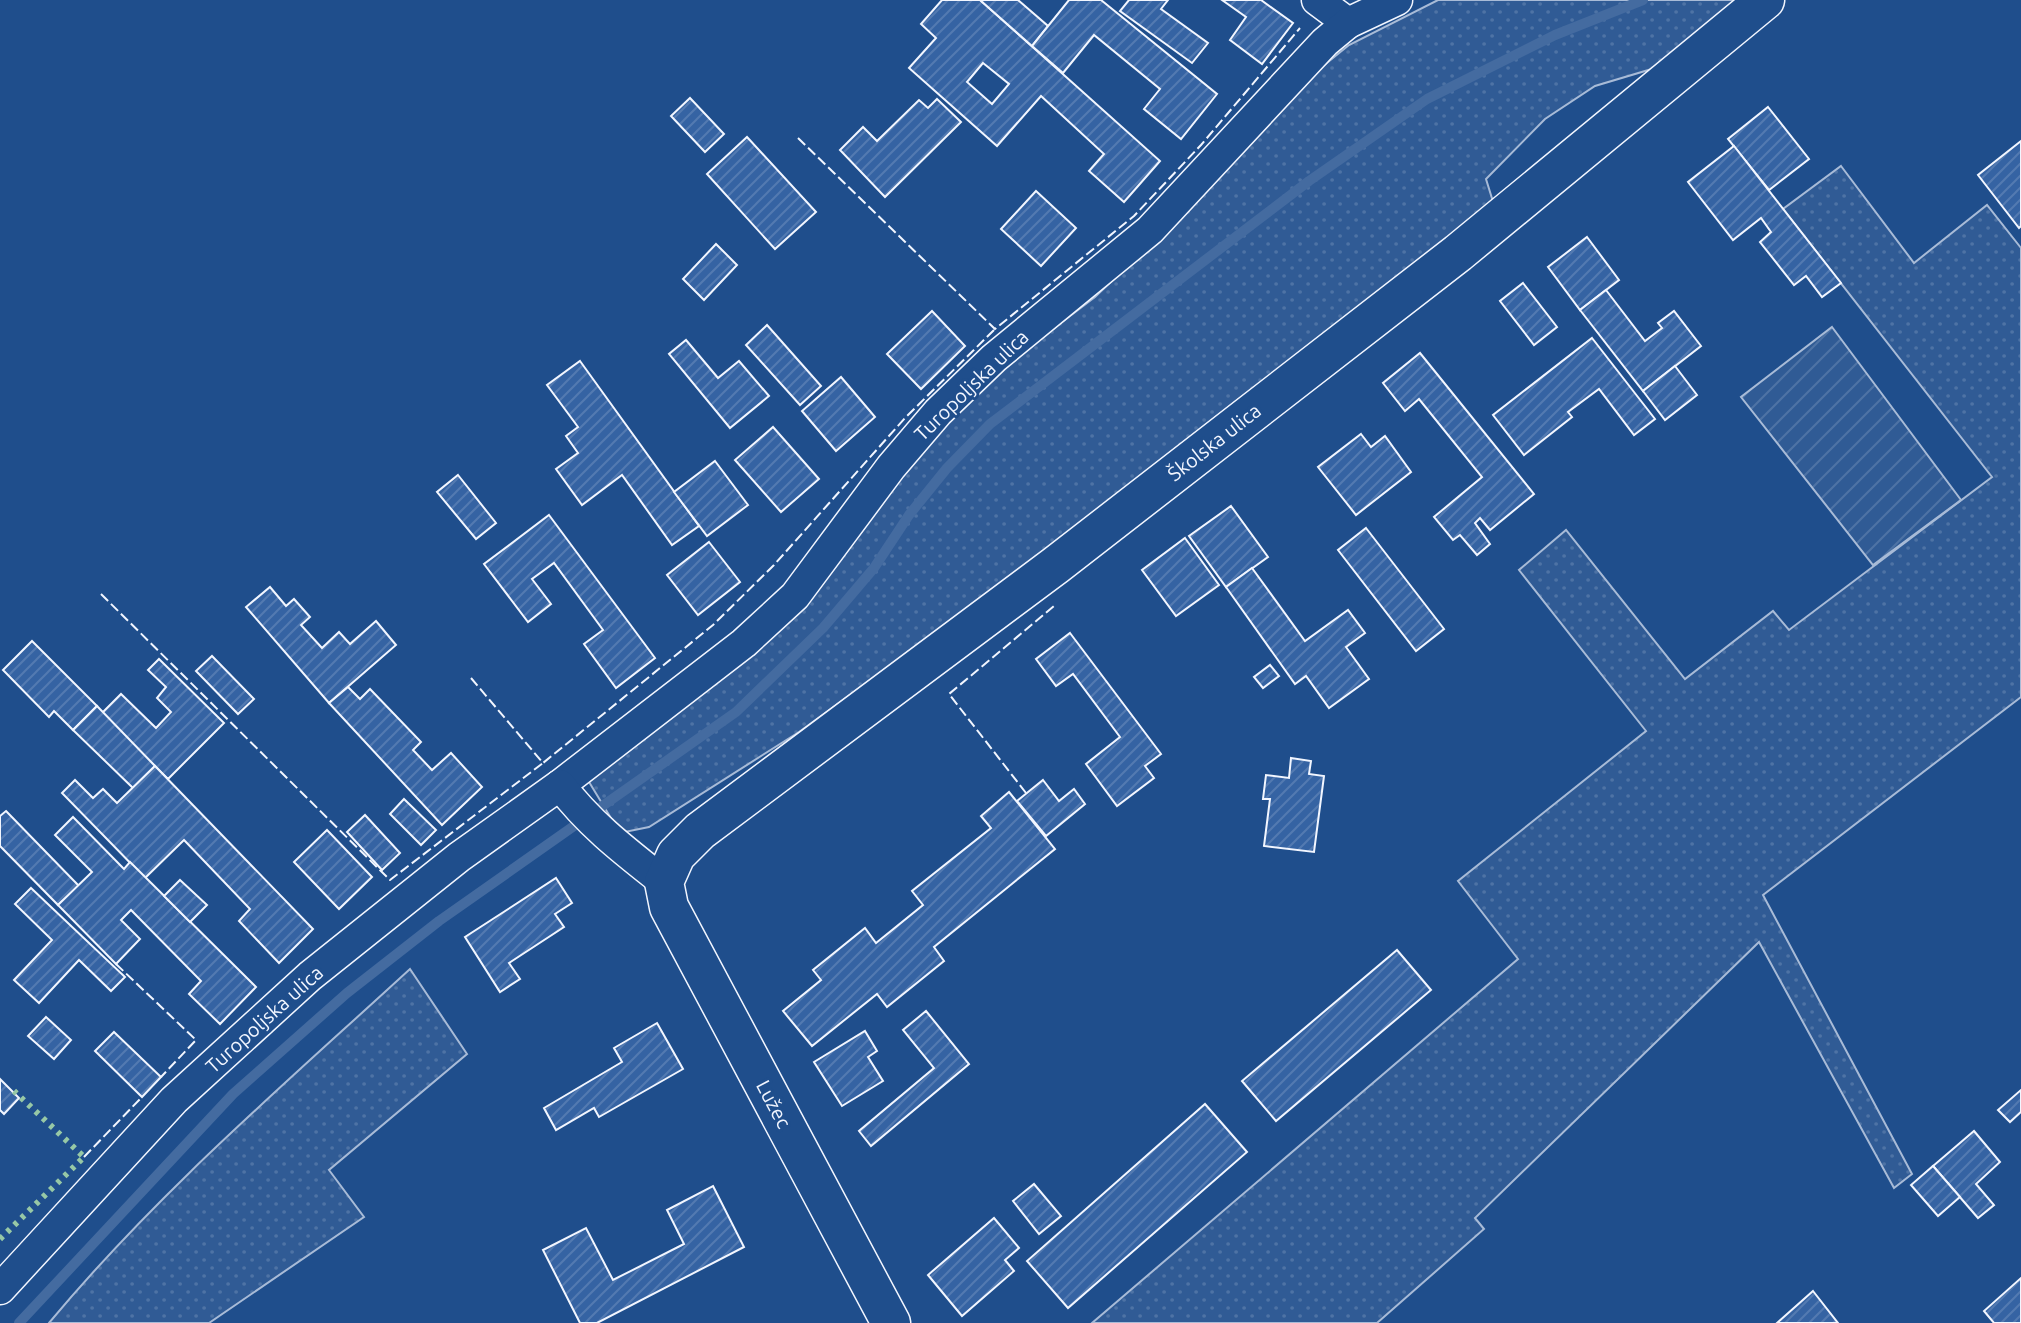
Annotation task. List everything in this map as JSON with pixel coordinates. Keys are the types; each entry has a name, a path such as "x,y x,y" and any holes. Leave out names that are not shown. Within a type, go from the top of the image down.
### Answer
{"street":[{"path":"1317,0 1348,23"},
{"name":"Turopoljska ulica","path":"0,1289 174,1100 310,976 459,857 567,795 795,596 891,467 938,412 994,358 1150,230 1325,42 1348,23 1397,0"},
{"name":"Školska ulica","path":"664,882 676,855 700,831 1056,565 1446,262 1765,0"},
{"path":"567,795 607,837 664,882"},
{"name":"Lužec","path":"664,882 669,907 891,1323"}],"shaded area":[{"path":"1438,0 1742,0 1665,65 1595,86 1545,119 1486,179 1495,208 1236,401 985,597 799,732 649,827 620,833 586,777 897,479 963,402 1095,297 1183,213 1296,88 1349,45"},
{"path":"1841,166 1914,263 1987,205 2021,248 2021,697 1763,895 1912,1174 1894,1188 1759,942 1475,1218 1484,1229 1377,1323 1092,1323 1518,959 1458,881 1646,731 1519,570 1566,530 1685,679 1773,611 1789,630 1992,477 1783,209"},
{"path":"1832,327 1961,500 1873,565 1741,397"},
{"path":"410,969 467,1054 329,1170 364,1217 209,1323 49,1323 90,1275 178,1184"}],"building":[{"path":"942,0 980,0 1160,161 1124,202 1089,171 1104,154 1041,96 997,146 909,68 936,38 921,24","holes":["983,63 1009,84 992,104 967,82"]},
{"path":"980,0 1018,0 1048,26 1032,46"},
{"path":"1069,0 1101,0 1217,94 1181,139 1144,109 1160,89 1094,35 1063,73 1032,46"},
{"path":"1129,0 1168,0 1161,9 1208,43 1192,63 1120,11"},
{"path":"1222,0 1261,0 1293,23 1262,64 1230,40 1246,17"},
{"path":"690,98 724,134 705,152 671,116"},
{"path":"937,99 961,122 885,197 840,150 863,127 877,141 919,100 928,108"},
{"path":"1768,107 1809,159 1769,190 1728,139"},
{"path":"747,137 816,212 775,249 707,174"},
{"path":"2021,141 2021,226 2019,228 1978,175"},
{"path":"1734,146 1841,283 1822,297 1806,276 1794,285 1760,242 1771,232 1761,218 1733,240 1688,182"},
{"path":"1036,191 1076,228 1041,266 1001,229"},
{"path":"1587,237 1619,280 1580,310 1548,267"},
{"path":"716,244 737,265 704,300 683,279"},
{"path":"1523,283 1557,327 1534,345 1500,301"},
{"path":"1606,290 1645,341 1662,328 1658,323 1674,311 1701,346 1643,391 1580,310"},
{"path":"932,311 965,346 921,389 887,354"},
{"path":"767,325 821,386 800,405 746,345"},
{"path":"1592,338 1655,419 1634,435 1599,389 1568,412 1572,417 1524,455 1493,415"},
{"path":"686,340 718,378 739,361 769,396 730,428 669,354"},
{"path":"1420,353 1534,494 1490,530 1480,518 1475,523 1490,544 1477,555 1460,535 1453,540 1434,517 1482,477 1419,399 1405,411 1383,383"},
{"path":"580,361 699,526 672,545 622,475 582,505 556,469 578,453 566,436 578,427 547,385"},
{"path":"1675,366 1697,395 1665,420 1643,391"},
{"path":"841,377 875,417 836,451 802,411"},
{"path":"773,427 819,479 781,512 735,460"},
{"path":"1361,434 1371,447 1385,436 1411,472 1356,515 1318,467"},
{"path":"715,461 748,505 707,536 674,492"},
{"path":"458,475 496,523 476,539 437,492"},
{"path":"1231,506 1268,557 1226,587 1189,536"},
{"path":"549,515 655,658 616,688 584,644 603,630 554,563 532,579 551,604 528,622 484,564"},
{"path":"1366,528 1444,629 1416,651 1338,550"},
{"path":"1185,538 1219,585 1176,616 1142,570"},
{"path":"709,542 740,582 698,615 667,575"},
{"path":"1252,568 1305,641 1348,610 1365,633 1346,647 1369,679 1329,708 1306,676 1295,684 1226,587"},
{"path":"270,587 286,606 294,599 310,617 301,625 322,648 339,632 350,644 376,621 396,645 329,703 246,607"},
{"path":"1070,633 1161,754 1145,766 1154,778 1117,806 1086,764 1120,737 1073,674 1056,686 1036,659"},
{"path":"32,641 97,706 73,730 54,711 49,717 3,670"},
{"path":"212,656 254,699 238,714 196,671"},
{"path":"159,659 224,723 168,779 102,713 121,694 156,728 171,712 157,698 166,687 148,670"},
{"path":"1270,665 1279,676 1263,688 1254,677"},
{"path":"348,687 360,699 370,689 421,742 413,750 432,770 451,753 482,787 442,825 329,703"},
{"path":"97,706 155,766 133,788 73,730"},
{"path":"1291,758 1311,761 1309,774 1324,776 1314,852 1264,846 1270,799 1263,799 1266,775 1289,778"},
{"path":"155,766 313,929 279,963 239,921 250,909 184,840 145,878 62,793 75,780 93,798 103,789 117,803"},
{"path":"1043,780 1059,801 1074,789 1085,804 1046,836 1017,801"},
{"path":"1009,792 1055,849 934,947 944,961 887,1007 877,994 812,1046 783,1011 821,980 813,970 865,928 876,943 923,905 912,891 991,828 981,816"},
{"path":"404,799 436,830 421,845 390,814"},
{"path":"6,811 79,886 58,905 0,846 0,816"},
{"path":"365,815 400,853 382,870 347,832"},
{"path":"73,817 124,869 130,862 256,987 220,1024 189,994 201,981 131,910 121,920 140,939 116,964 58,905 92,872 55,835"},
{"path":"327,830 372,877 339,909 294,862"},
{"path":"556,878 572,903 555,914 564,927 509,963 520,979 500,992 465,937"},
{"path":"180,880 207,905 190,922 164,896"},
{"path":"31,888 125,977 111,991 79,960 39,1003 14,980 52,940 15,904"},
{"path":"1397,950 1431,990 1276,1121 1242,1081"},
{"path":"926,1011 969,1064 871,1146 859,1131 934,1068 903,1030"},
{"path":"46,1017 71,1040 54,1059 28,1036"},
{"path":"657,1023 683,1069 599,1117 594,1108 556,1130 544,1108 622,1062 614,1048"},
{"path":"865,1031 877,1051 868,1057 883,1081 842,1106 814,1062"},
{"path":"114,1032 161,1077 142,1097 95,1051"},
{"path":"0,1079 19,1098 4,1114 0,1110"},
{"path":"2021,1090 2021,1112 2010,1122 1998,1110"},
{"path":"1205,1104 1247,1152 1068,1308 1027,1261"},
{"path":"1974,1131 2000,1162 1976,1184 1994,1205 1978,1218 1933,1166"},
{"path":"1933,1166 1960,1197 1938,1216 1911,1185"},
{"path":"1034,1184 1061,1216 1039,1234 1013,1201"},
{"path":"713,1186 744,1247 597,1323 580,1323 543,1250 586,1228 613,1280 684,1244 667,1210"},
{"path":"994,1218 1019,1248 1005,1260 1014,1271 962,1316 928,1275"},
{"path":"2021,1278 2021,1323 1994,1323 1984,1311"},
{"path":"1813,1291 1838,1323 1777,1323"}],"waterway":[{"path":"19,1323 233,1094 347,993 439,921 736,712 823,628 874,568 909,515 947,468 990,424 1309,181 1427,99 1555,35 1643,0"}],"hedge":[{"path":"0,1239 84,1157 14,1091"}],"fence":[{"path":"798,138 995,329 1134,216 1201,145 1300,28"},
{"path":"471,678 543,763 713,625 774,565 905,418 995,329"},
{"path":"101,594 390,880 543,763"},
{"path":"1026,793 949,694 1054,606"},
{"path":"116,964 196,1040 161,1077"},
{"path":"84,1157 142,1097"}]}
